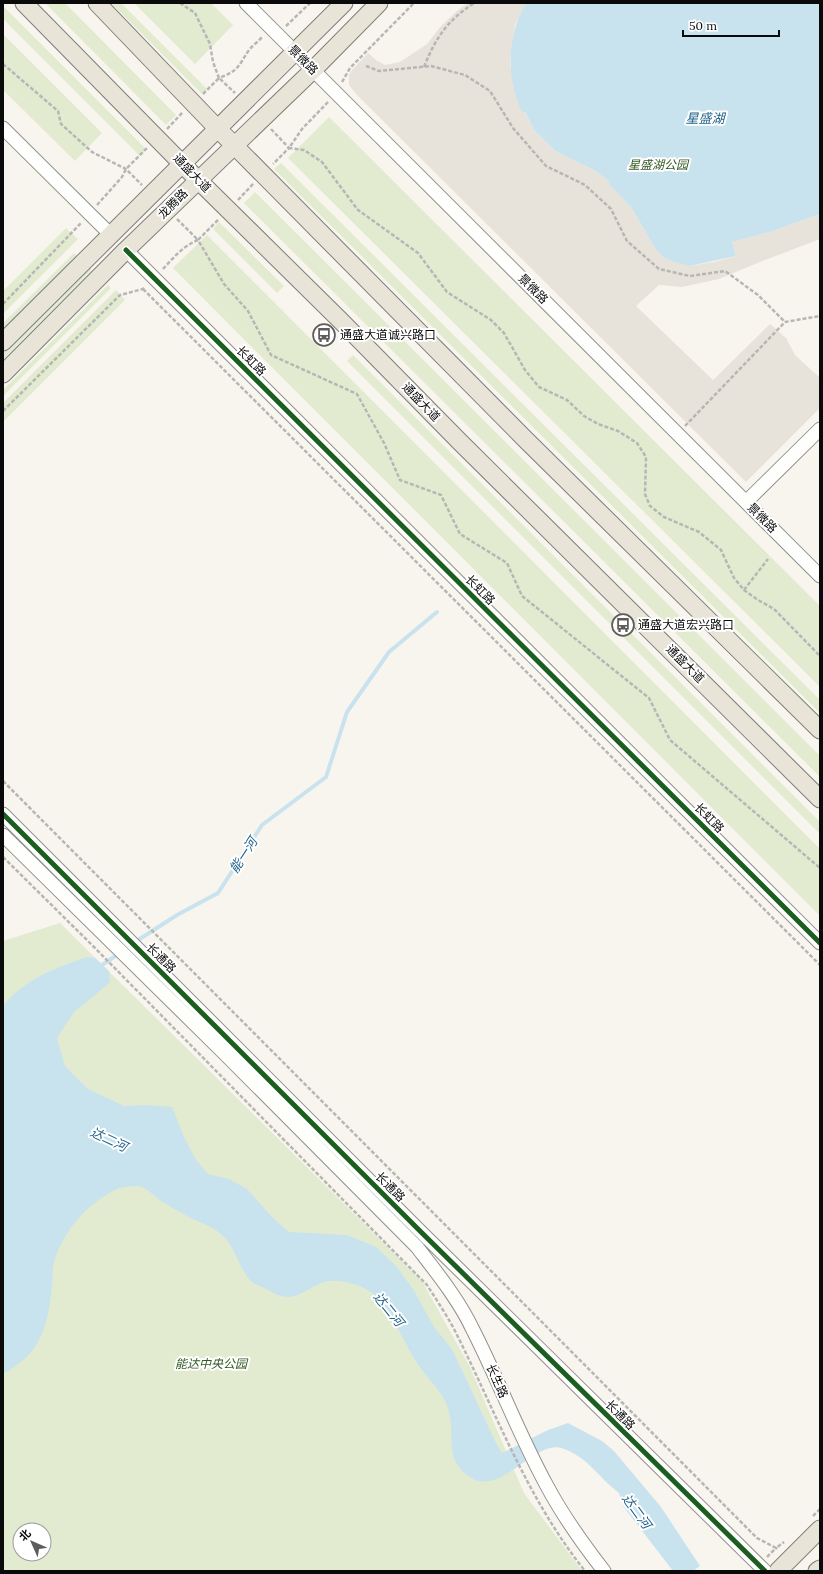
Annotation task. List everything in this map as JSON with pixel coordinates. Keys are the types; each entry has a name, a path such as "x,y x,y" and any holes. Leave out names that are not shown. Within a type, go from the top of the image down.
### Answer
{"main road":[{"name":"通盛大道","path":"24,3 198,180 340,320 460,442 820,798"},
{"path":"97,3 217,128 235,144 526,440 820,730"},
{"name":"龙腾路","path":"3,342 344,3"},
{"name":"龙腾路","path":"3,374 126,250 313,70 379,3"},
{"path":"778,1571 815,1524"}],"street":[{"name":"景微路","path":"246,3 820,576"},
{"path":"3,128 110,234"},
{"name":"长虹路","path":"126,250 820,943"},
{"path":"746,502 820,429"},
{"name":"长通路","path":"3,814 410,1221 765,1571"},
{"name":"长通路","path":"3,835 374,1203"},
{"name":"长生路","path":"374,1203 417,1247 442,1280 473,1328 523,1439 547,1487 574,1531 604,1571"}],"path":[{"path":"180,3 195,13 210,44 213,62 219,78 230,74 240,65 250,49 266,34"},
{"path":"281,26 285,27 310,3"},
{"path":"342,89 342,82 350,68 414,3"},
{"path":"424,67 433,44 448,23 474,3"},
{"path":"3,64 58,111 61,124 92,152 126,169 122,177 96,206"},
{"path":"366,66 379,71 431,66 465,75 490,91 513,128 546,166 585,185 611,209 627,241 660,269 690,276 725,271 758,295 785,322"},
{"path":"337,76 342,82"},
{"path":"332,99 302,128 289,148 304,150 322,162 358,210 418,253 447,292 491,320 504,333 525,370 539,387 567,400 584,416 598,424 618,431 637,443 646,457 645,494 650,506 664,516 699,532 721,550 734,578 744,590 774,609 820,656"},
{"path":"3,304 86,217"},
{"path":"159,272 180,251 190,243 198,240 207,258 224,284 248,311 271,355 357,394 384,443 400,480 441,495 460,534 507,563 522,596 649,698 670,740 820,868"},
{"path":"3,411 120,295 143,289 148,283"},
{"path":"143,289 820,965"},
{"path":"685,426 785,322 820,316"},
{"path":"744,590 768,559"},
{"path":"3,781 757,1538 776,1548 789,1539"},
{"path":"3,857 123,976 427,1285 453,1328 521,1470"},
{"path":"815,1524 820,1509"}],"green space":[{"path":"45,3 65,3 176,115 166,125"},
{"path":"111,3 121,3 207,89 202,94"},
{"path":"134,3 211,3 233,25 195,64"},
{"path":"3,6 146,149 140,156 3,19"},
{"path":"3,34 102,133 75,161 3,90"},
{"path":"329,117 820,606 820,687 288,158"},
{"path":"281,163 820,700 820,713 274,169"},
{"path":"255,192 820,756 820,777 244,203"},
{"path":"219,222 284,286 277,293 213,229"},
{"path":"66,228 78,239 3,314 3,291"},
{"path":"207,235 820,849 820,916 173,268"},
{"path":"74,253 78,257 3,332 3,323"},
{"path":"89,267 92,270 3,360 3,353"},
{"path":"108,285 111,288 3,396 3,390"},
{"path":"116,290 125,300 3,422 3,403"},
{"path":"353,355 820,822 820,834 347,361"},
{"name":"能达中央公园","path":"60,923 422,1281 470,1367 524,1493 582,1571 3,1571 3,941"}],"shaded area":[{"path":"468,3 526,3 515,25 510,65 522,112 524,111 534,130 555,151 594,170 610,182 631,207 656,250 690,266 714,262 736,256 732,242 770,232 820,214 820,239 719,279 682,287 659,285 636,306 713,380 770,324 786,338 795,355 820,378 820,408 746,482 357,95 349,85 349,75 368,53 385,65 400,62 427,44 441,26"}],"water":[{"name":"星盛湖","path":"526,3 820,3 820,214 770,232 732,242 736,256 690,266 665,258 656,250 631,207 609,184 610,182 594,170 555,151 534,130 525,112 522,112 513,85 510,57 515,29 519,16"},
{"name":"达二河","path":"87,957 95,958 109,971 110,982 74,1012 57,1038 65,1066 88,1089 124,1106 147,1105 172,1107 185,1139 196,1160 208,1174 229,1179 247,1189 272,1217 289,1232 347,1235 376,1247 395,1265 413,1289 434,1327 452,1349 502,1453 548,1430 568,1423 602,1441 614,1451 661,1507 700,1566 693,1571 673,1571 623,1506 619,1493 585,1461 570,1451 561,1448 551,1448 540,1452 507,1474 495,1480 484,1482 473,1479 463,1472 453,1455 450,1416 444,1399 417,1363 379,1299 361,1287 342,1281 324,1282 290,1297 283,1297 273,1293 254,1283 247,1277 229,1242 221,1234 213,1228 161,1201 144,1188 138,1186 120,1188 105,1196 86,1211 69,1230 63,1240 54,1263 48,1314 40,1338 26,1357 16,1366 3,1374 3,1006 21,988 41,976 52,970"}],"waterway":[{"name":"能一河","path":"135,942 177,915 218,893 262,825 326,777 347,712 389,652 437,612"},
{"name":"能一河","path":"99,967 120,953"}],"cycle path":[{"path":"126,250 820,943"},
{"path":"3,814 421,1232 765,1571"}],"place":[{"name":"通盛大道诚兴路口","path":"324,335"},
{"name":"通盛大道宏兴路口","path":"623,625"}],"park label":[{"name":"星盛湖公园","path":"658,165"}]}
